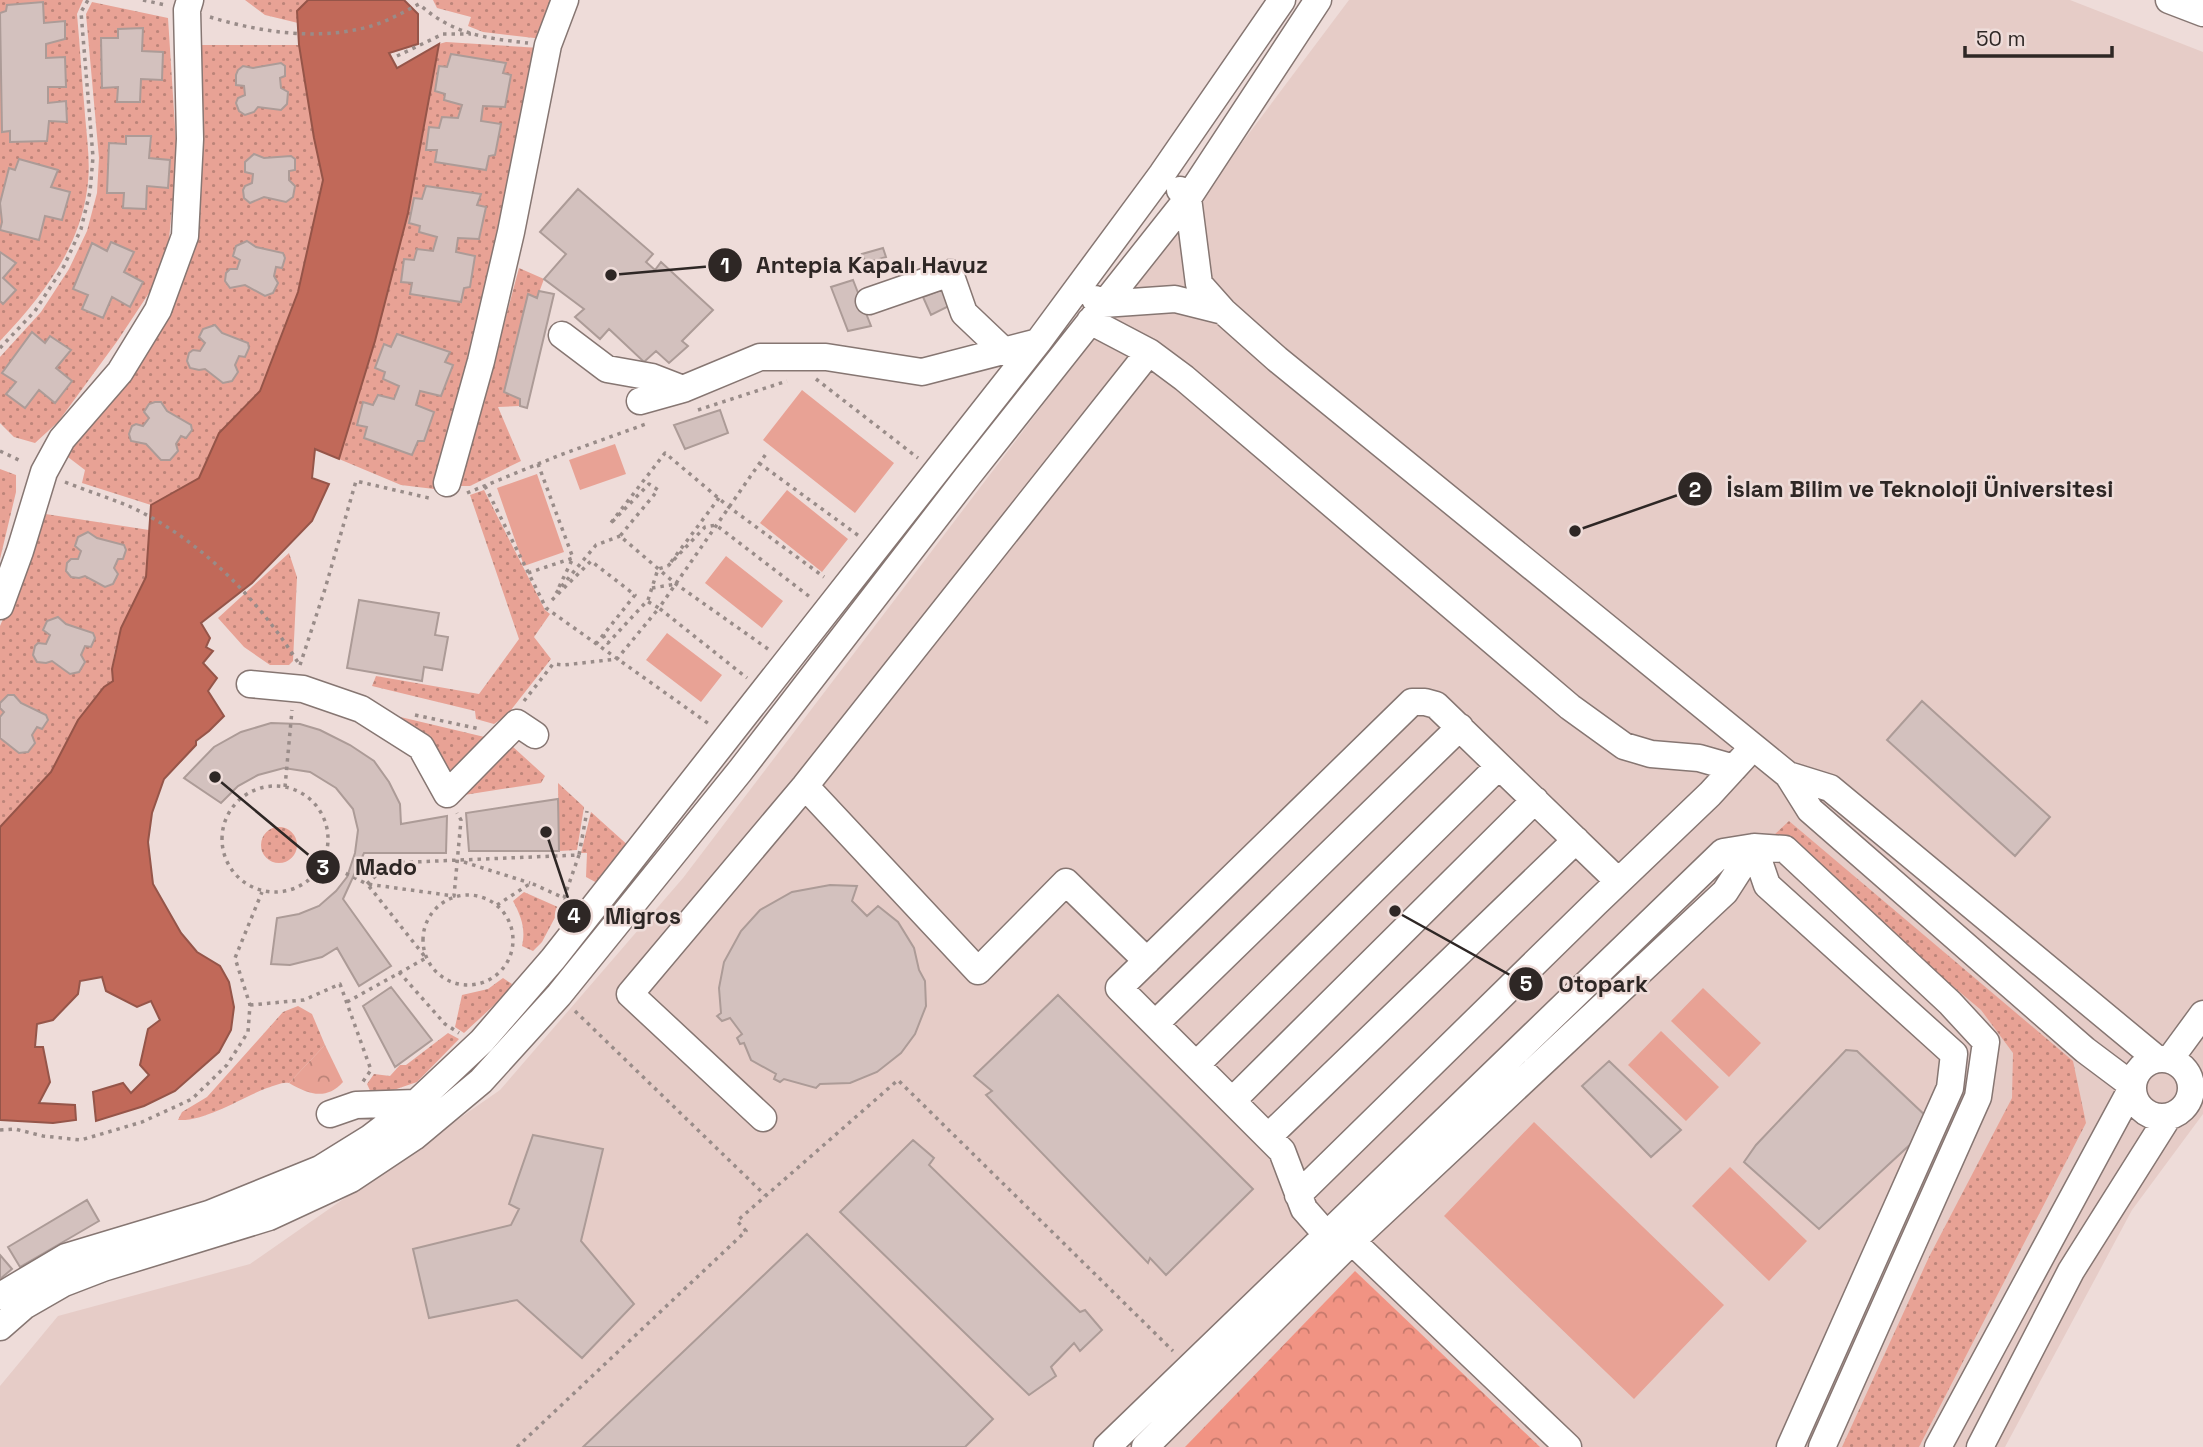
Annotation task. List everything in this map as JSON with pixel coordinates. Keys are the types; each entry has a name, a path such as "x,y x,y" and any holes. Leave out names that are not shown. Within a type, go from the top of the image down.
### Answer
{"street":[{"path":"456,489 548,45 565,0"},
{"path":"0,1296 66,1257 209,1214 320,1169 370,1138 416,1103 482,1041 553,959 1038,342 1162,174 1282,0"},
{"path":"0,1327 24,1306 64,1283 103,1268 269,1217 351,1179 414,1137 481,1081 559,995 740,771 1188,198 1318,0"},
{"path":"2169,0 2203,13"},
{"path":"0,606 44,472 62,439 120,372 158,310 185,236 190,139 189,5"},
{"path":"1162,174 1188,198 1199,284 1223,311 1277,359 1788,775 1810,810 2085,1050 2133,1086 2137,1103 2143,1110 2159,1117 2186,1100"},
{"path":"869,302 950,273 964,313 1004,351"},
{"path":"1079,288 1096,313 1184,378 1570,707 1624,746 1651,754 1699,758 1734,768"},
{"path":"1096,313 1175,299 1223,311"},
{"path":"562,335 607,369 652,377 689,400"},
{"path":"644,412 689,400 760,357 826,356 922,372 1038,342"},
{"path":"763,1118 630,994 805,786 1149,352"},
{"path":"250,684 301,674 303,689 361,709 421,747 447,794 517,723 535,735"},
{"path":"1569,1447 1337,1233 1304,1209 1282,1151 1119,988 1412,702 1436,705 1618,881"},
{"path":"1154,1024 1460,727"},
{"path":"1298,1195 1710,794 1753,747"},
{"path":"1196,1065 1499,766"},
{"path":"1788,775 1830,788 2163,1059 2185,1069 2192,1084 2186,1100 2071,1271 1980,1447"},
{"path":"805,786 978,971 1066,882 1147,961"},
{"path":"1232,1101 1535,800"},
{"path":"1268,1137 1576,840"},
{"path":"1754,847 1767,885 1954,1054 1950,1088 1790,1447"},
{"path":"1107,1447 1189,1367 1337,1233 1723,852 1754,847 1786,849 1950,1003 1986,1042 1978,1097 1822,1447"},
{"path":"1938,1447 2133,1086 2140,1068 2163,1059 2203,1014"},
{"path":"330,1114 356,1105 416,1103"},
{"path":"1145,1447 1337,1233"}],"path":[{"path":"0,348 36,311 64,265 81,229 90,192 93,158 81,12 88,0"},
{"path":"189,5 236,26 297,33 333,33 359,29 387,20 419,4 437,20 473,34"},
{"path":"397,56 443,34 473,34 548,45"},
{"path":"810,374 936,472"},
{"path":"689,400 797,378"},
{"path":"285,787 301,674 356,481 431,498 456,489 485,486 538,464 644,412"},
{"path":"522,702 553,664 617,659 659,608 768,451"},
{"path":"556,593 596,545 620,537 658,490 649,484 610,524 665,453 729,507 825,579"},
{"path":"759,463 862,538"},
{"path":"538,464 573,558 546,608"},
{"path":"44,472 130,507 177,533 211,559 272,624 301,674"},
{"path":"485,486 546,608 710,724"},
{"path":"668,566 719,498"},
{"path":"658,569 668,566 705,527 716,525 811,598"},
{"path":"620,537 676,584 769,650"},
{"path":"528,573 573,558"},
{"path":"552,600 591,561 635,595 596,644"},
{"path":"603,635 608,643 648,601 658,569"},
{"path":"652,588 676,584"},
{"path":"648,601 747,678 740,687"},
{"path":"413,714 486,730"},
{"path":"268,786 285,787 302,793 315,803 329,834 328,852 323,862 310,880 295,889 279,893 262,892 246,885 233,872 224,856 222,838 226,820 235,804 250,792 268,786"},
{"path":"447,794 461,820 454,897"},
{"path":"459,860 531,883 564,898 579,855 587,811"},
{"path":"367,884 389,863 579,855"},
{"path":"323,862 367,884 454,897 477,896 497,905 512,930 513,944 509,959 501,971 489,980 475,985 460,985 446,980 434,971 367,884"},
{"path":"497,905 531,883"},
{"path":"0,1130 15,1129 43,1136 81,1140 142,1122 192,1099 227,1065 248,1032 250,1005 235,958 262,892"},
{"path":"426,958 423,936 430,914 441,903 454,897"},
{"path":"347,1002 426,958"},
{"path":"399,972 446,1024"},
{"path":"250,1005 304,1000 341,984 371,1070 356,1091"},
{"path":"559,995 765,1195"},
{"path":"517,1447 747,1231 737,1221 898,1080 1189,1367"}],"shaded area":[{"path":"308,0 404,0 418,14 418,44 389,53 397,68 439,44 408,213 375,341 339,459 315,449 312,478 329,484 312,521 252,583 201,623 210,638 206,647 213,651 203,663 217,678 208,691 224,716 196,741 196,745 164,779 152,813 148,842 153,884 181,933 197,952 220,966 229,982 234,1007 231,1030 219,1052 175,1091 144,1106 96,1121 93,1092 123,1083 131,1093 149,1075 140,1065 148,1029 160,1020 151,1001 137,1007 106,991 102,977 80,981 78,994 53,1020 37,1024 35,1047 43,1047 50,1082 39,1103 75,1105 76,1120 53,1123 0,1120 0,827 51,772 78,720 104,687 113,681 112,669 121,628 146,577 151,505 199,478 219,433 260,391 298,292 323,180 299,45 297,11"},
{"path":"1349,0 2070,0 2203,52 2203,1114 2132,1210 2005,1447 0,1447 0,1386 58,1316 250,1264 500,1090 683,878"}],"green space":[{"path":"0,0 83,0 77,14 89,171 83,212 67,253 43,291 0,341"},
{"path":"245,0 308,0 297,11 298,23 265,15"},
{"path":"433,0 556,0 543,39 483,32 468,26 471,17 437,8"},
{"path":"92,2 168,18 177,158 169,239 151,290 58,422 35,443 14,437 0,423 0,357 41,312 69,269 87,231 97,193 99,158 86,14"},
{"path":"446,42 540,48 485,314 434,489 401,485 339,459 375,341 407,217 439,44"},
{"path":"197,45 299,45 323,180 298,292 260,391 219,433 199,478 151,505 82,483 85,470 64,454 173,297 200,221 201,134"},
{"path":"519,268 544,279 537,298 528,295 504,392 520,399 520,406 498,407 521,461 470,486 452,486 470,451"},
{"path":"802,390 894,463 855,513 763,440"},
{"path":"615,444 626,474 580,490 569,460"},
{"path":"0,469 16,475 16,492 0,559"},
{"path":"537,474 564,552 524,566 497,488"},
{"path":"484,490 545,610 550,614 534,637 551,659 507,715 494,724 476,719 475,711 372,686 376,676 479,694 519,639 470,495"},
{"path":"787,490 848,539 822,572 760,523"},
{"path":"39,513 149,530 148,568 118,640 113,681 104,687 51,772 0,827 0,626 19,581"},
{"path":"289,553 297,577 293,661 289,665 270,665 244,647 218,618"},
{"path":"726,556 783,601 762,628 705,583"},
{"path":"667,633 722,675 701,702 646,660"},
{"path":"392,715 493,739 451,784"},
{"path":"512,746 545,776 541,783 464,795"},
{"path":"558,783 584,807 577,850 559,851"},
{"path":"591,812 631,848 601,885 586,877 587,853 581,853"},
{"path":"1789,821 2073,1061 2086,1123 1919,1447 1842,1447 1929,1257 2012,1098 2013,1053 1981,1010 1774,835"},
{"path":"279,827 292,832 297,845 292,858 279,863 266,858 261,845 266,832"},
{"path":"524,892 560,908 542,942 533,951 522,946 522,923 513,901"},
{"path":"503,978 512,984 505,995 464,1033 455,1027 462,995 488,989"},
{"path":"1703,988 1761,1043 1729,1077 1671,1021"},
{"path":"298,1006 312,1014 325,1045 289,1083 267,1088 199,1117 178,1120 182,1112 207,1097 283,1012"},
{"path":"1661,1031 1719,1087 1686,1121 1628,1065"},
{"path":"448,1033 459,1039 417,1082 373,1097 367,1084 374,1074 390,1076 400,1065 406,1065"},
{"path":"325,1045 343,1082 323,1094 310,1093 289,1083"},
{"path":"1534,1122 1724,1305 1634,1399 1444,1216"},
{"path":"1730,1167 1807,1241 1769,1281 1692,1206"},
{"path":"1355,1271 1540,1447 1185,1447"}],"building":[{"path":"43,2 44,23 65,21 65,39 46,44 46,58 65,57 66,87 48,87 48,103 66,101 67,122 49,121 47,141 10,142 10,131 2,132 0,13 6,11 7,5"},
{"path":"143,28 142,51 163,52 162,80 141,79 140,102 117,102 118,87 102,88 101,38 118,38 118,29"},
{"path":"451,54 506,63 503,73 511,75 505,107 483,106 481,121 501,124 495,155 489,156 486,170 435,162 437,150 426,150 429,127 439,128 442,117 458,118 462,105 444,100 445,94 435,91 439,66 447,67"},
{"path":"281,63 285,66 285,76 280,78 281,88 288,92 287,104 281,110 258,107 254,112 245,115 239,111 236,103 238,98 245,95 244,86 236,85 238,70 243,66 253,68"},
{"path":"126,136 151,136 149,158 170,160 168,188 147,186 146,209 123,208 124,193 107,193 109,143 126,144"},
{"path":"254,154 264,158 291,156 295,159 295,170 289,171 289,180 295,186 293,197 286,202 264,197 250,203 244,198 243,190 252,183 253,174 245,172 245,162"},
{"path":"19,159 58,170 51,187 70,192 62,220 45,216 39,240 0,230 0,203 9,168 15,170"},
{"path":"426,186 481,194 477,205 486,207 479,239 458,238 456,252 475,256 470,287 464,288 461,302 410,294 412,283 401,282 404,259 414,260 417,249 433,251 437,237 419,232 420,226 409,223 414,198 422,199"},
{"path":"578,189 653,254 646,262 655,270 661,262 713,310 682,341 688,346 669,363 656,351 644,362 609,329 600,339 575,317 584,309 544,279 566,254 540,232"},
{"path":"247,241 256,247 283,253 285,258 282,268 276,267 274,276 278,283 273,293 265,296 245,285 230,288 225,281 226,273 230,269 237,269 240,260 233,256 236,246"},
{"path":"111,242 134,252 124,272 143,282 130,307 112,297 103,318 82,309 88,295 73,289 92,243 107,251"},
{"path":"883,248 886,257 866,263 862,254"},
{"path":"0,252 16,263 3,278 16,290 3,304 0,301"},
{"path":"853,280 871,326 848,331 831,287"},
{"path":"946,288 951,305 931,315 923,297"},
{"path":"539,291 554,294 527,408 520,406 520,399 504,392 528,294 537,298"},
{"path":"215,325 222,333 248,343 249,348 245,357 239,356 235,365 238,372 232,381 223,383 205,369 190,368 187,361 189,353 193,350 200,351 205,343 199,337 203,329"},
{"path":"32,332 45,343 50,336 71,350 56,368 72,381 55,403 39,390 25,408 6,394 16,382 2,373"},
{"path":"397,334 450,352 445,362 453,365 441,396 420,391 416,405 434,412 424,441 418,441 412,455 364,438 367,427 357,425 363,402 373,405 378,395 394,399 399,386 383,379 385,372 375,368 384,344 391,347"},
{"path":"161,402 167,411 191,425 192,430 186,438 181,436 176,444 178,451 170,460 161,460 146,444 131,441 129,434 132,426 143,426 149,418 144,412 149,404"},
{"path":"720,410 728,433 685,449 674,425"},
{"path":"88,532 97,538 124,545 126,550 123,559 118,559 114,568 118,574 113,584 105,587 85,576 71,577 66,571 67,563 71,559 78,559 81,551 75,546 78,537"},
{"path":"359,600 439,613 435,635 448,637 442,670 424,667 422,681 347,668"},
{"path":"58,617 66,624 93,633 95,638 91,647 85,646 81,655 85,662 79,672 70,674 52,661 37,662 33,655 35,646 38,643 46,644 50,635 43,630 47,621"},
{"path":"8,695 14,695 21,703 46,715 48,720 42,729 37,727 32,735 35,743 28,752 19,753 0,738 0,717 4,712 0,703"},
{"path":"1922,701 2050,817 2015,856 1887,740"},
{"path":"271,723 300,724 320,730 374,761 400,804 401,824 447,816 446,853 364,853 343,899 391,966 359,986 337,948 322,957 290,965 271,964 277,918 299,914 319,906 347,877 355,853 358,830 353,809 336,788 310,772 284,768 258,775 238,786 221,803 184,778 214,747 241,732"},
{"path":"558,799 559,851 469,851 466,813"},
{"path":"830,885 857,886 852,901 867,916 878,906 898,922 914,948 919,970 925,981 926,1006 915,1034 901,1053 877,1072 850,1083 820,1084 816,1088 774,1079 776,1074 751,1060 744,1043 740,1044 737,1038 742,1034 730,1018 722,1021 717,1016 721,1013 719,988 724,962 741,931 760,910 792,892"},
{"path":"391,987 432,1040 395,1067 363,1006"},
{"path":"1058,995 1253,1189 1166,1275 1150,1258 1148,1263 986,1095 992,1091 974,1076"},
{"path":"1846,1050 1857,1051 1929,1119 1915,1140 1819,1229 1744,1162 1756,1145"},
{"path":"1609,1061 1681,1130 1651,1157 1582,1086"},
{"path":"533,1135 603,1149 581,1241 634,1304 582,1358 517,1300 429,1318 413,1249 511,1225 519,1209 509,1204"},
{"path":"913,1140 934,1158 929,1165 1080,1312 1085,1310 1102,1330 1080,1351 1074,1343 1051,1367 1056,1376 1029,1395 840,1212"},
{"path":"87,1200 99,1221 20,1267 8,1247"},
{"path":"807,1234 993,1419 965,1447 583,1447"},
{"path":"0,1255 12,1269 0,1279"}],"place":[{"name":"Antepia Kapalı Havuz","path":"611,275"},
{"name":"İslam Bilim ve Teknoloji Üniversitesi","path":"1575,531"},
{"name":"Mado","path":"215,777"},
{"name":"Migros","path":"546,832"},
{"name":"Otopark","path":"1395,911"}]}
